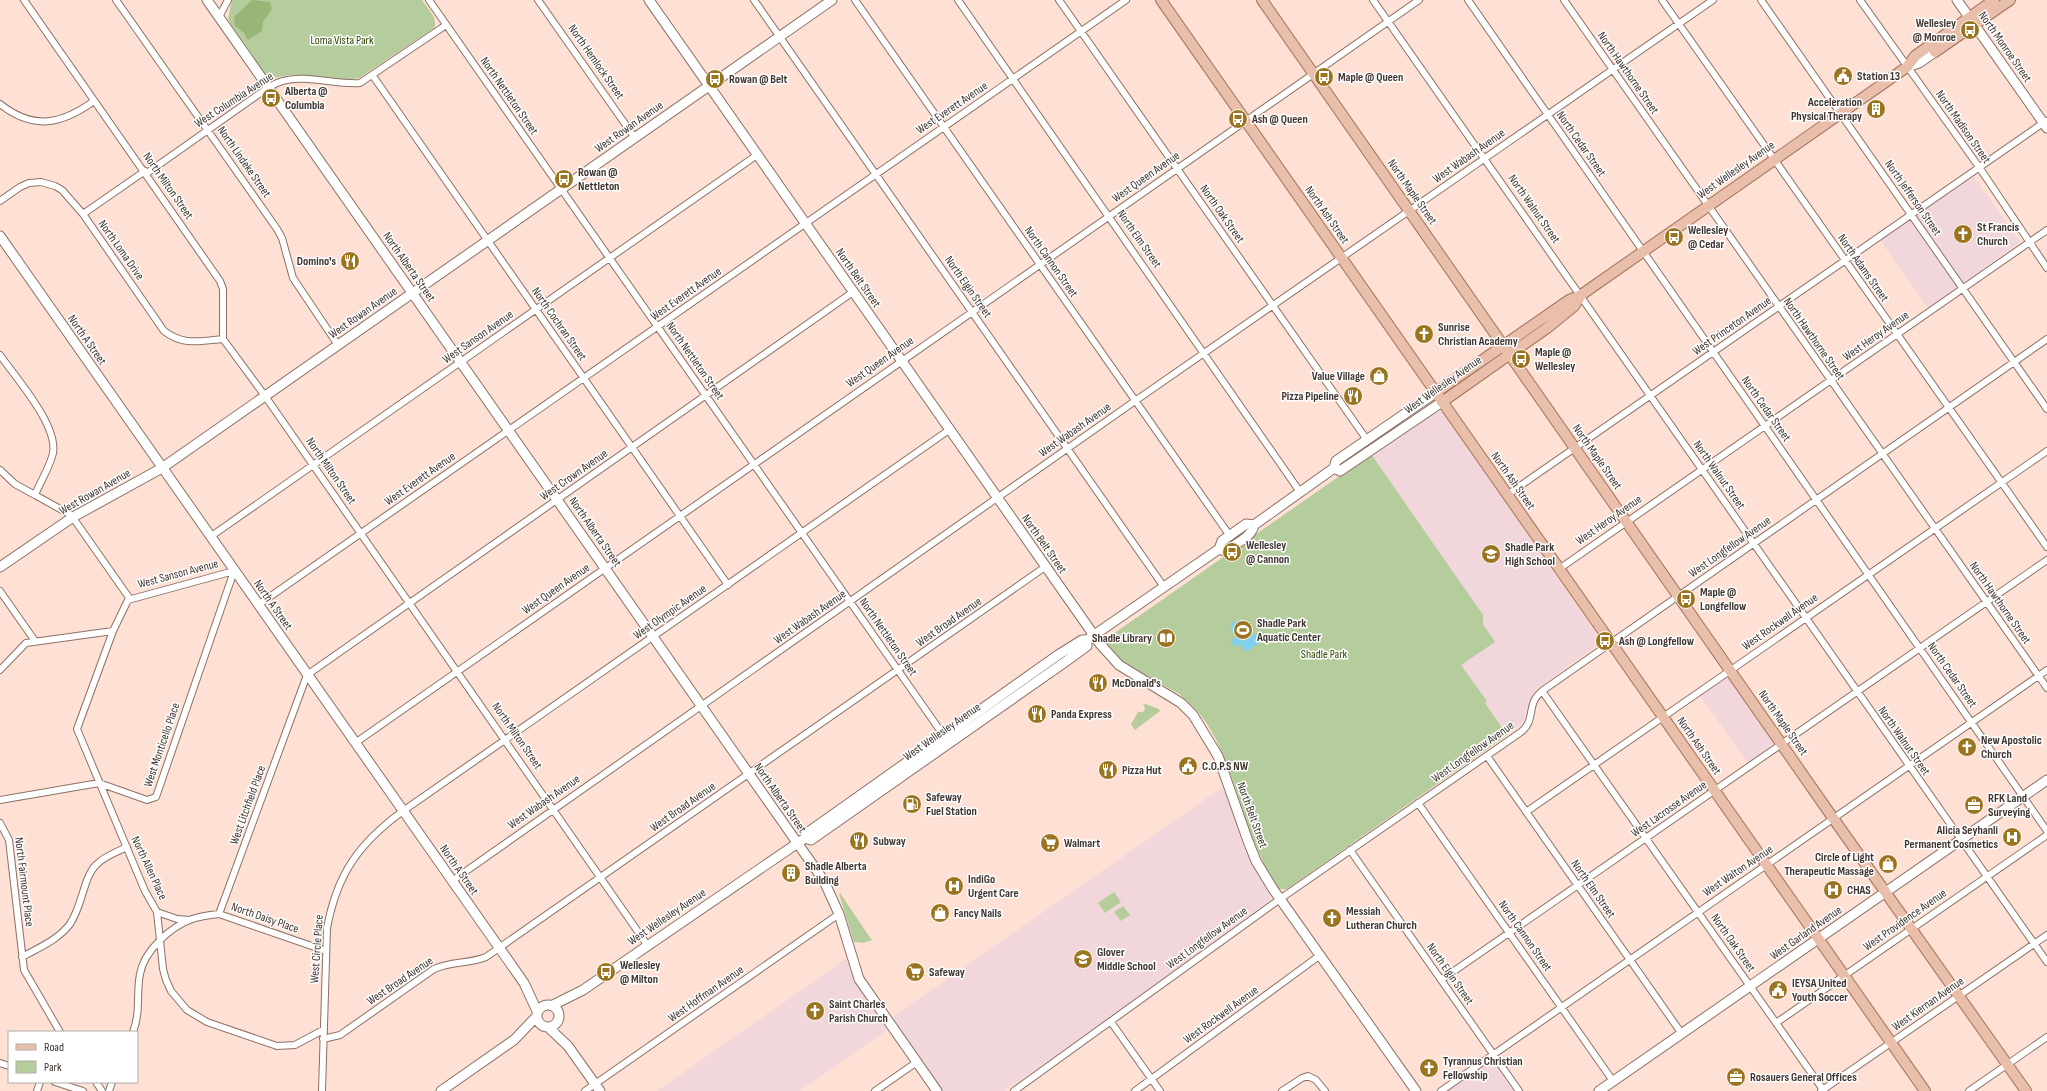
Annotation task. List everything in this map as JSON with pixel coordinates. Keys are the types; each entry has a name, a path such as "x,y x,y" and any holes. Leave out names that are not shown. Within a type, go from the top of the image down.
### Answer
{"main road":[{"name":"North Ash Street","path":"1161,0 1925,1091"},
{"name":"North Maple Street","path":"1262,0 1626,522 2026,1091"},
{"name":"West Wellesley Avenue","path":"1935,52 1972,21 1994,0"},
{"name":"West Wellesley Avenue","path":"1442,402 1569,300 1581,296 1707,206 1907,67 1915,56 1972,21 2010,0"},
{"name":"West Wellesley Avenue","path":"1435,393 1507,350"}],"street":[{"name":"North Milton Street","path":"24,0 94,101 146,172 220,281 223,288 223,339 265,396 506,740 648,946"},
{"name":"North Lindeke Street","path":"116,0 277,229 282,238 293,278 338,345"},
{"name":"North Alberta Street","path":"207,0 749,775 802,841 827,886 839,914 859,979 937,1091"},
{"path":"219,17 228,0"},
{"name":"North Nettleton Street","path":"429,0 944,736"},
{"name":"North Hemlock Street","path":"538,0 635,138"},
{"name":"North Belt Street","path":"649,0 998,498 1045,567 1090,638 1119,665 1181,703 1193,715 1218,756 1256,861 1320,956 1416,1091"},
{"name":"North Elgin Street","path":"754,0 1164,587"},
{"name":"West Rowan Avenue","path":"0,567 73,517 162,468 832,0"},
{"name":"North Cannon Street","path":"855,0 1230,536"},
{"name":"North Elm Street","path":"958,0 1300,492"},
{"name":"North Oak Street","path":"1059,0 1367,440"},
{"name":"West Everett Avenue","path":"258,605 1126,0"},
{"name":"North Walnut Street","path":"1373,0 1908,766 2047,962"},
{"name":"West Queen Avenue","path":"355,743 1419,0"},
{"name":"North Cedar Street","path":"1468,0 2047,831"},
{"name":"North Hawthorne Street","path":"1564,0 1707,206 2047,688"},
{"name":"North Adams Street","path":"1662,0 2047,547"},
{"name":"West Wabash Avenue","path":"452,881 1135,401 1713,0"},
{"name":"North Jefferson Street","path":"1761,0 2047,409"},
{"name":"North Madison Street","path":"1860,0 1979,167 2047,268"},
{"name":"North Monroe Street","path":"1957,0 2046,123"},
{"name":"West Columbia Avenue","path":"83,214 269,87 284,80 298,79 345,84 360,83 373,76 446,25"},
{"name":"West Wellesley Avenue","path":"1907,67 1919,63 1935,52"},
{"name":"North Cochran Street","path":"373,76 728,585"},
{"path":"0,104 21,117 42,122 57,120 75,114 94,101"},
{"name":"West Princeton Avenue","path":"1507,495 1979,167 2046,123"},
{"name":"West Sanson Avenue","path":"210,537 757,154"},
{"name":"North Loma Drive","path":"0,201 20,187 29,183 41,182 55,186 62,190 83,214 164,331 179,340 189,342 223,339"},
{"name":"West Heroy Avenue","path":"1559,569 2047,230"},
{"name":"North A Street","path":"0,236 527,987 537,1014"},
{"name":"West Crown Avenue","path":"307,675 853,292"},
{"name":"West Longfellow Avenue","path":"1014,1091 1280,898 1526,729 1531,716 1533,700 1542,691 2047,339"},
{"path":"0,355 48,424 54,439 53,454 35,496"},
{"name":"West Wellesley Avenue","path":"1337,470 1336,461 1435,393"},
{"name":"West Wellesley Avenue","path":"1219,549 1225,551 1252,531 1254,525 1300,492 1337,470 1442,402"},
{"name":"West Olympic Avenue","path":"403,811 949,430"},
{"name":"West Rockwell Avenue","path":"1526,812 2047,450"},
{"path":"0,470 15,484 73,517 129,600"},
{"name":"West Wellesley Avenue","path":"550,1005 583,990 802,841 807,833 930,745 1082,640 1090,638 1219,549 1222,541 1246,524 1254,525"},
{"name":"West Lacrosse Avenue","path":"1441,980 2047,560"},
{"name":"West Broad Avenue","path":"323,1039 340,1035 434,969 450,964 478,961 499,948 1045,567"},
{"name":"West Sanson Avenue","path":"129,600 234,571"},
{"name":"West Monticello Place","path":"0,800 99,783 147,800 153,800 156,797 234,571"},
{"path":"0,591 35,641"},
{"name":"North Allen Place","path":"129,600 113,631 76,726 145,891 158,912 163,969 171,991 178,1000 197,1016 207,1022 277,1046 286,1047 304,1042 323,1030"},
{"path":"0,670 24,644 35,641 113,631"},
{"name":"West Wellesley Avenue","path":"802,841 811,840 914,768 1087,646 1090,638"},
{"name":"West Walton Avenue","path":"1441,1091 2047,670"},
{"name":"West Litchfield Place","path":"219,914 307,675"},
{"name":"North Oak Street","path":"1542,691 1823,1091"},
{"path":"891,773 914,768 930,745"},
{"name":"North Elm Street","path":"1487,756 1682,1034"},
{"name":"West Garland Avenue","path":"1599,1091 2047,780"},
{"name":"North Cannon Street","path":"1418,803 1613,1081"},
{"name":"West Circle Place","path":"322,1091 326,951 331,907 346,870 369,838 403,811"},
{"name":"North Fairmount Place","path":"0,823 9,840 22,957 27,977 59,1031"},
{"name":"West Providence Avenue","path":"1776,1024 2047,835"},
{"path":"22,957 50,942 69,925 80,906 91,870 104,858 126,847"},
{"name":"North Elgin Street","path":"1350,850 1519,1091"},
{"path":"158,912 172,918 190,920"},
{"path":"133,1031 140,1006 140,974 144,961 160,941 177,927 190,920 219,914"},
{"name":"North Daisy Place","path":"219,914 326,951"},
{"name":"West Hoffman Avenue","path":"585,1091 598,1087 839,914"},
{"name":"West Kiernan Avenue","path":"1823,1091 2047,935"},
{"name":"West Rockwell Avenue","path":"1135,1091 1320,956"},
{"name":"North A Street","path":"527,987 550,1005"},
{"name":"West Wellesley Avenue","path":"559,1018 583,990"},
{"path":"514,1040 537,1014 550,1005 558,1009 559,1018 568,1046"},
{"path":"537,1014 545,1027 568,1046 598,1087"},
{"path":"441,1091 514,1040 545,1027 554,1026 559,1018"},
{"path":"1111,1022 1160,1091"},
{"path":"1969,1091 2047,1037"},
{"path":"875,1091 917,1062"},
{"path":"1282,1091 1302,1078 1311,1076 1325,1091"},
{"path":"58,1083 83,1091"}],"shaded area":[{"path":"1973,176 2020,242 1928,308 1880,240"},
{"name":"Shadle Park High School","path":"1436,411 1442,412 1602,642 1535,690 1528,702 1524,722 1507,735 1484,703 1487,701 1461,665 1483,624 1371,454"},
{"path":"1729,677 1775,742 1748,763 1700,696"},
{"name":"Glover Middle School","path":"1223,787 1239,832 1253,865 1270,896 1270,900 1113,1015 1004,1091 943,1091 891,1018"},
{"path":"846,959 856,983 887,1030 800,1091 657,1091"},
{"path":"1491,1062 1513,1091 1448,1091"}],"green space":[{"name":"Loma Vista Park","path":"232,0 422,0 434,17 435,25 434,28 359,78 335,80 294,75 271,77 264,74 231,26 228,18"},
{"path":"252,0 270,2 272,9 263,22 262,31 248,40 244,33 235,26 234,17"},
{"name":"Shadle Park","path":"1371,454 1483,615 1483,624 1495,642 1461,665 1487,701 1485,703 1507,735 1287,889 1279,889 1268,873 1252,837 1227,763 1210,729 1197,710 1179,694 1125,663 1108,647 1106,639"},
{"path":"1143,703 1159,709 1160,711 1135,730 1131,724 1138,712 1143,712 1145,709"},
{"path":"1114,892 1121,902 1105,913 1098,903"},
{"path":"840,893 873,940 862,943 854,942 839,894"},
{"path":"1123,906 1130,915 1121,921 1114,912"}],"water":[{"path":"1244,620 1249,625 1242,638 1244,641 1256,633 1262,641 1246,652 1240,644 1235,647 1231,641 1238,635 1232,632 1230,628 1233,622"}],"place":[{"name":"Wellesley @ Monroe","path":"1970,30"},
{"name":"Station 13","path":"1843,76"},
{"name":"Maple @ Queen","path":"1324,77"},
{"name":"Rowan @ Belt","path":"715,79"},
{"name":"Alberta @ Columbia","path":"271,98"},
{"name":"Acceleration Physical Therapy","path":"1876,109"},
{"name":"Ash @ Queen","path":"1238,119"},
{"name":"Rowan @ Nettleton","path":"564,179"},
{"name":"St Francis Church","path":"1963,234"},
{"name":"Wellesley @ Cedar","path":"1674,237"},
{"name":"Domino's","path":"350,261"},
{"name":"Sunrise Christian Academy","path":"1424,334"},
{"name":"Maple @ Wellesley","path":"1521,359"},
{"name":"Value Village","path":"1379,376"},
{"name":"Pizza Pipeline","path":"1353,396"},
{"name":"Wellesley @ Cannon","path":"1232,552"},
{"name":"Shadle Park High School","path":"1491,554"},
{"name":"Maple @ Longfellow","path":"1686,599"},
{"name":"Shadle Park Aquatic Center","path":"1243,630"},
{"name":"Shadle Library","path":"1166,638"},
{"name":"Ash @ Longfellow","path":"1605,641"},
{"name":"McDonald's","path":"1098,683"},
{"name":"Panda Express","path":"1037,714"},
{"name":"New Apostolic Church","path":"1967,747"},
{"name":"C.O.P.S NW","path":"1188,766"},
{"name":"Pizza Hut","path":"1108,770"},
{"name":"Safeway Fuel Station","path":"912,804"},
{"name":"RFK Land Surveying","path":"1974,805"},
{"name":"Alicia Seyhanli Permanent Cosmetics","path":"2012,837"},
{"name":"Subway","path":"859,841"},
{"name":"Walmart","path":"1050,843"},
{"name":"Circle of Light Therapeutic Massage","path":"1888,864"},
{"name":"Shadle Alberta Building","path":"791,873"},
{"name":"IndiGo Urgent Care","path":"954,886"},
{"name":"CHAS","path":"1833,890"},
{"name":"Fancy Nails","path":"940,913"},
{"name":"Messiah Lutheran Church","path":"1332,918"},
{"name":"Glover Middle School","path":"1083,959"},
{"name":"Wellesley @ Milton","path":"606,972"},
{"name":"Safeway","path":"915,972"},
{"name":"IEYSA United Youth Soccer","path":"1778,990"},
{"name":"Saint Charles Parish Church","path":"815,1011"},
{"name":"Tyrannus Christian Fellowship","path":"1429,1068"},
{"name":"Rosauers General Offices","path":"1736,1077"}]}
